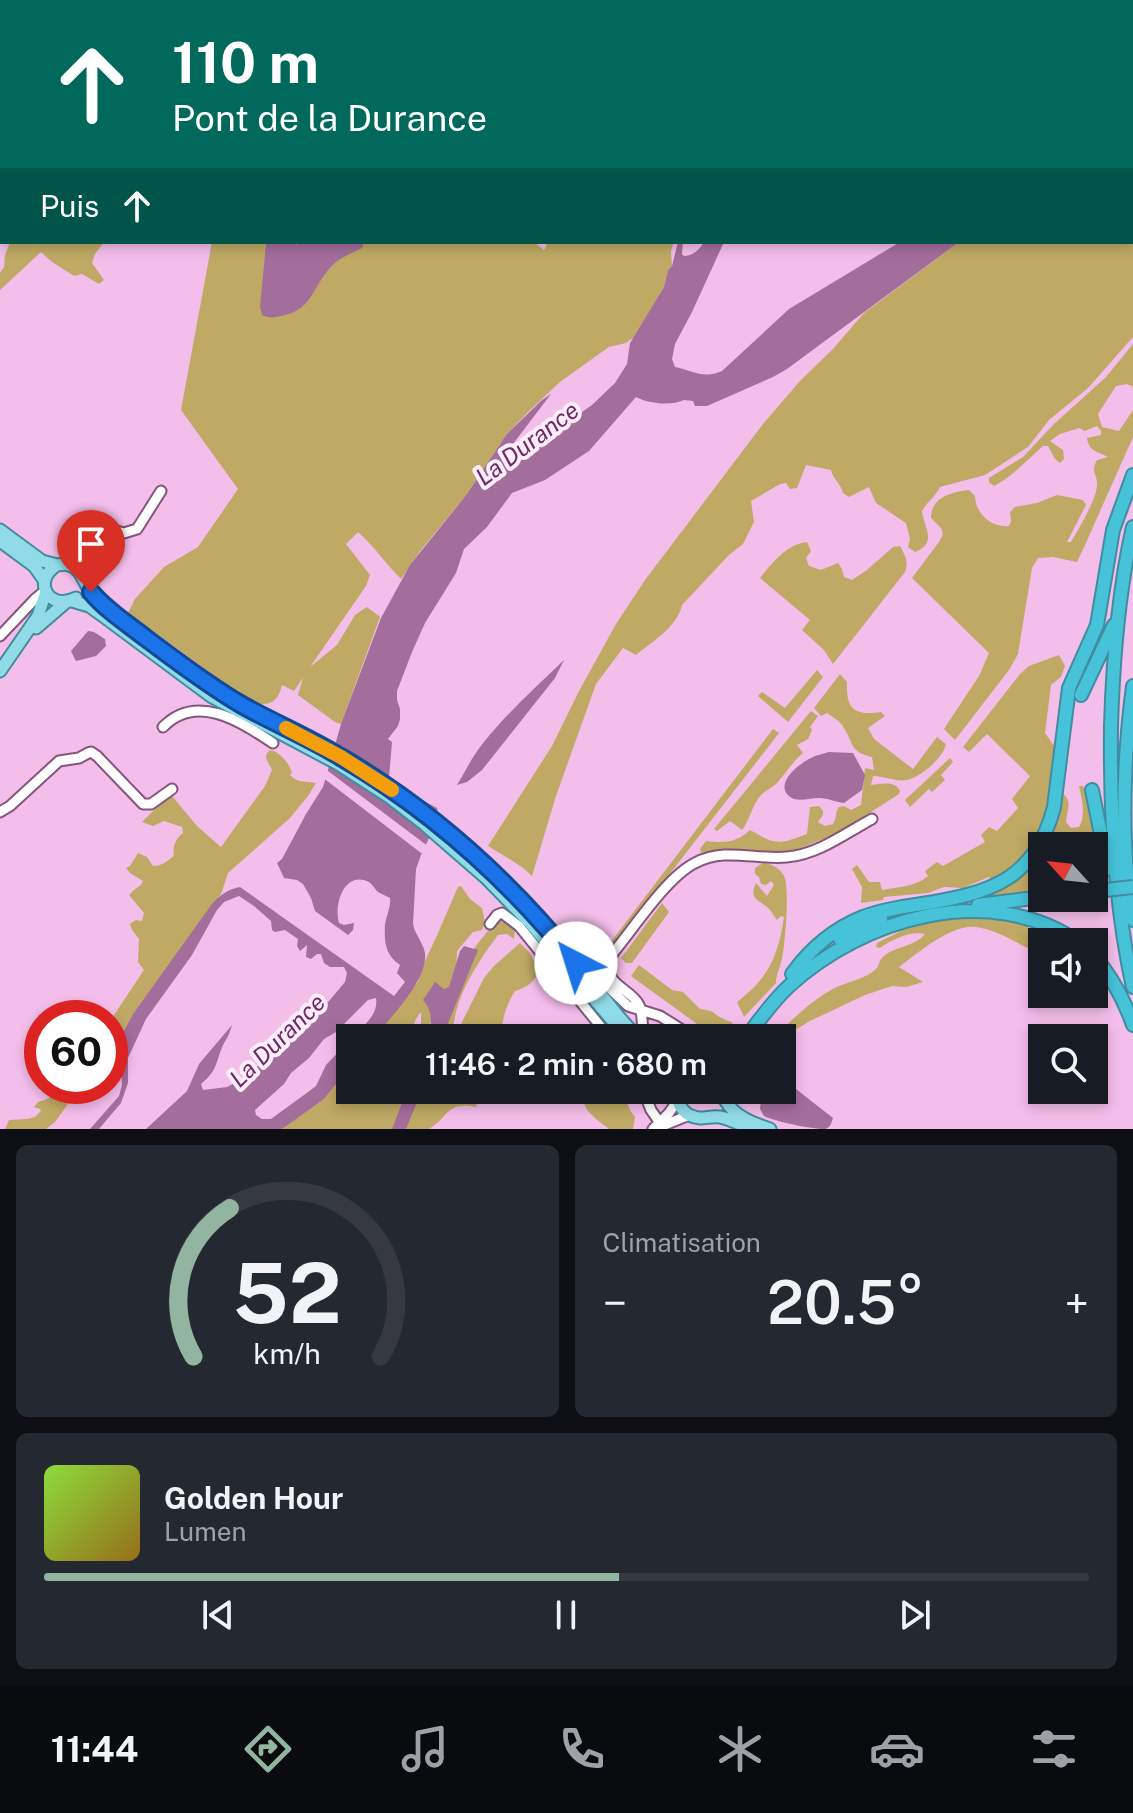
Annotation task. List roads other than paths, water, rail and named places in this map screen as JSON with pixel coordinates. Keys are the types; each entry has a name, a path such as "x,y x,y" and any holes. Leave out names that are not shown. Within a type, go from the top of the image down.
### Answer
{"highway":[{"path":"751,1024 808,953 832,934 858,919 885,911 953,899 996,886 1034,855 1052,816 1068,693 1097,625 1113,530 1133,475"},
{"path":"1127,961 1113,847 1112,695 1117,619 1133,527"},
{"path":"1081,695 1117,619"},
{"path":"1133,686 1124,795 1133,920"},
{"path":"1092,790 1133,987"},
{"path":"1108,890 1133,887"},
{"path":"792,974 886,921 933,910 1028,899"},
{"path":"757,1024 810,964 906,922 925,916 985,911 1010,913 1054,928"},
{"path":"1108,974 1122,995 1133,1025"}],"main road":[{"path":"0,530 46,563 74,567 96,598 216,690 412,809 553,935 629,1024"},
{"path":"0,541 34,566 56,602 89,606 223,704 310,745"},
{"path":"0,671 41,610 48,571 61,564"},
{"path":"20,641 79,595 82,577"},
{"path":"504,889 616,1024"},
{"path":"680,1104 682,1109 696,1118 725,1118 751,1129"},
{"path":"712,1116 722,1104"},
{"path":"729,1104 743,1118 770,1129"}],"street":[{"path":"61,564 74,559 95,525 124,533 137,529 161,491"},
{"path":"82,577 84,546"},
{"path":"0,636 45,588"},
{"path":"163,727 174,716 183,713 216,713 239,721 273,743"},
{"path":"0,812 59,761 79,758 88,753 94,754 143,804 151,804 172,789"},
{"path":"673,1024 660,1016 628,1006 603,980 602,974 618,948 669,883 694,863 712,856 795,856 822,846 872,819"},
{"path":"490,924 502,913 519,926 599,1024"},
{"path":"641,1011 641,1024"},
{"path":"649,1104 657,1127"},
{"path":"657,1127 670,1104"},
{"path":"657,1127 689,1115"}],"water label":[{"name":"La Durance","path":"527,443"},
{"name":"La Durance","path":"277,1040"}]}
